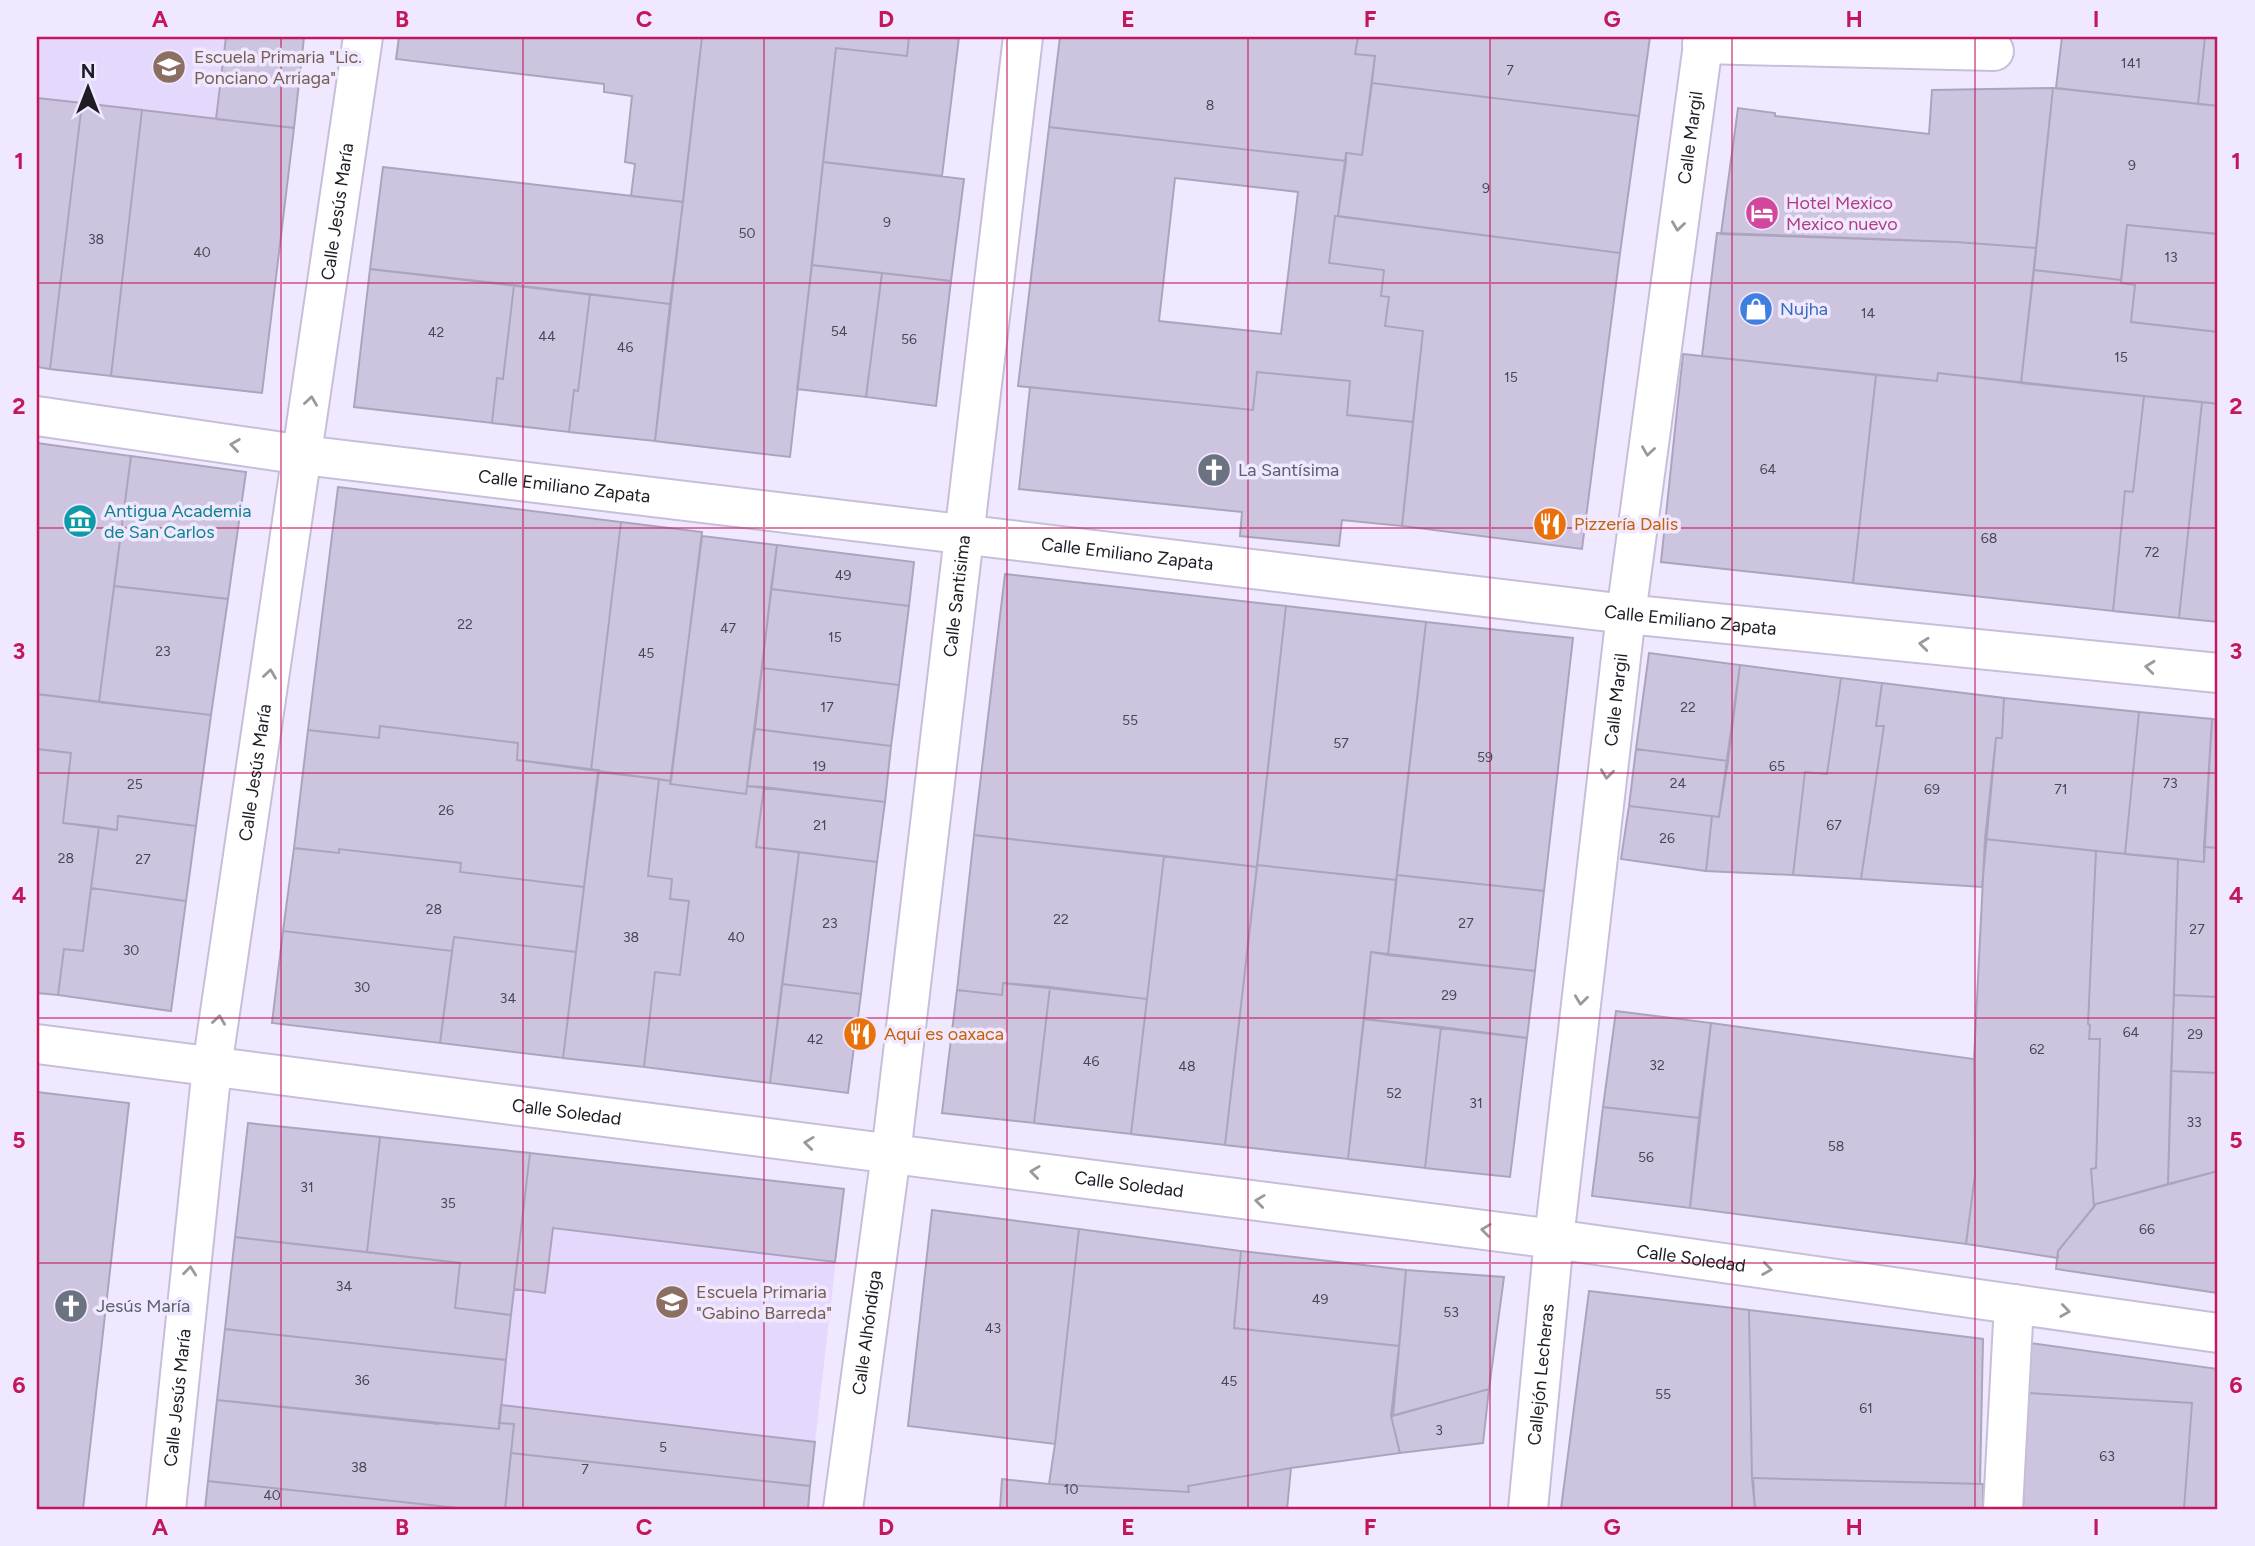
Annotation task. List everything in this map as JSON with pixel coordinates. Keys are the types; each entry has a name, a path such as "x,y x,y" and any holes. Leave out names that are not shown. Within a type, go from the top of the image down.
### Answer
{"street":[{"name":"Calle Jesús María","path":"166,1509 212,1067 363,37"},
{"name":"Calle Santisima","path":"891,1154 1023,37"},
{"path":"1703,41 1994,51"},
{"name":"Calle Margil","path":"1554,1239 1626,614 1703,41"},
{"name":"Calle Emiliano Zapata","path":"37,416 303,455 1626,614 2218,673"},
{"name":"Calle Soledad","path":"37,1044 1554,1239 2218,1333"},
{"name":"Calle Alhóndiga","path":"843,1509 891,1154"},
{"name":"Callejón Lecheras","path":"1528,1509 1554,1239"},
{"path":"2003,1509 2014,1304"}],"shaded area":[{"name":"Escuela Primaria \"Lic. Ponciano Arriaga\"","path":"37,37 304,37 294,128 37,98"},
{"name":"Escuela Primaria \"Gabino Barreda\"","path":"530,1153 844,1189 815,1442 501,1405"}],"building":[{"path":"226,37 304,37 294,128 216,119"},
{"path":"399,37 702,37 683,202 631,196 635,164 625,162 632,96 604,92 604,84 396,59"},
{"path":"702,37 909,37 907,56 836,48 790,457 655,441"},
{"path":"909,37 959,37 942,176 823,162 836,48 907,56"},
{"path":"1060,37 1358,37 1355,54 1375,56 1362,155 1346,153 1346,161 1049,127"},
{"path":"1358,37 1650,37 1639,116 1372,83 1375,56 1355,54"},
{"path":"2062,37 2205,37 2198,104 2056,88"},
{"path":"2205,37 2218,37 2218,106 2198,104"},
{"path":"1372,83 1639,116 1620,253 1338,216 1346,153 1362,155"},
{"path":"2053,88 2218,106 2218,234 2127,225 2121,280 2034,270"},
{"path":"2053,88 2036,248 1956,242 1721,234 1738,108 1775,113 1775,116 1929,134 1932,90"},
{"path":"37,98 82,103 50,369 37,367"},
{"path":"82,103 142,110 111,376 50,369"},
{"path":"142,110 294,128 262,393 111,376"},
{"path":"1049,127 1346,161 1329,263 1384,270 1381,296 1389,297 1385,326 1423,331 1413,422 1347,415 1350,381 1257,372 1253,410 1018,386","holes":["1175,178 1298,192 1281,334 1159,321"]},
{"path":"823,162 964,179 951,281 812,265"},
{"path":"383,167 683,202 670,304 370,269"},
{"path":"1335,216 1620,253 1582,549 1402,526 1423,331 1385,326 1389,297 1381,296 1384,270 1329,263"},
{"path":"2127,225 2218,234 2218,332 2131,322 2135,285 2121,283"},
{"path":"1717,233 1956,242 2036,248 2021,383 1938,373 1937,381 1702,356"},
{"path":"812,265 882,273 866,397 797,389"},
{"path":"370,269 514,285 503,379 497,378 492,423 354,407"},
{"path":"2034,270 2121,280 2121,283 2135,285 2131,322 2218,332 2218,404 2021,383"},
{"path":"882,273 951,281 936,406 866,397"},
{"path":"514,285 590,294 578,391 574,390 569,432 492,423 497,378 503,379"},
{"path":"590,294 670,304 655,441 569,432 574,390 578,391"},
{"path":"1683,354 1876,375 1853,583 1661,562"},
{"name":"La Santísima","path":"1257,372 1350,381 1347,415 1413,422 1402,526 1342,520 1339,546 1240,536 1242,512 1019,489 1030,387 1253,410"},
{"path":"1938,373 2144,396 2133,492 2125,491 2113,611 1853,583 1876,375 1937,381"},
{"path":"2144,396 2202,402 2179,618 2113,611 2125,491 2133,492"},
{"path":"2202,402 2218,404 2218,622 2179,618"},
{"name":"Antigua Academia de San Carlos","path":"37,443 131,456 99,702 37,694"},
{"path":"131,456 246,472 228,599 114,586"},
{"path":"338,487 621,522 591,770 517,760 518,743 380,726 379,738 308,730"},
{"path":"621,522 702,532 671,781 591,770"},
{"path":"702,536 777,545 746,794 670,784"},
{"path":"777,545 914,562 909,606 771,589"},
{"path":"1005,574 1286,606 1257,867 974,835"},
{"path":"114,586 228,599 211,715 99,702"},
{"path":"771,589 909,606 899,685 762,668"},
{"path":"1286,606 1426,622 1396,880 1257,865"},
{"path":"1426,622 1573,638 1544,891 1397,875"},
{"path":"1649,653 1740,665 1728,761 1636,749"},
{"path":"1740,665 1841,678 1827,774 1805,772 1793,875 1706,871 1712,816 1719,817"},
{"path":"762,668 899,685 891,746 755,729"},
{"path":"1841,678 1882,683 1876,726 1884,726 1861,879 1793,875 1805,772 1827,774"},
{"path":"1882,683 2004,698 2002,738 1996,738 1982,887 1861,879 1884,726 1876,726"},
{"path":"37,694 211,715 196,826 118,816 117,830 63,823 71,753 37,749"},
{"path":"2004,698 2139,712 2125,854 1985,839 1996,738 2002,738"},
{"path":"2139,712 2212,719 2204,862 2125,854"},
{"path":"2212,719 2218,720 2218,848 2204,847"},
{"path":"380,726 518,743 517,760 599,770 584,887 460,872 461,863 339,849 339,853 294,848 308,730 379,738"},
{"path":"755,729 891,746 885,802 747,786"},
{"path":"37,749 71,753 63,823 99,827 83,951 64,949 58,995 37,993"},
{"path":"1636,749 1728,761 1719,817 1629,806"},
{"path":"598,772 659,779 648,876 672,879 670,899 689,901 680,975 655,972 644,1067 563,1058"},
{"path":"659,779 671,781 670,784 746,794 747,786 764,787 756,847 799,852 770,1083 644,1067 655,972 680,975 689,901 670,899 672,879 648,876"},
{"path":"764,787 885,802 877,862 756,847"},
{"path":"1629,806 1712,816 1706,871 1621,859"},
{"path":"118,816 196,826 186,901 91,888 99,827 117,830"},
{"path":"974,835 1164,856 1147,999 1003,983 1002,995 957,990"},
{"path":"1985,839 2096,851 2088,1024 2089,1039 2100,1039 2096,1168 2091,1169 2094,1207 2058,1251 2058,1258 1966,1244 1975,1175 1974,1059"},
{"path":"2204,847 2218,848 2218,997 2174,995 2178,859 2204,862"},
{"path":"294,848 339,853 339,849 461,863 460,872 584,887 576,952 454,937 452,951 283,931"},
{"path":"2096,851 2178,859 2168,1184 2096,1204 2094,1207 2091,1169 2096,1168 2100,1039 2089,1039 2088,1024"},
{"path":"799,852 877,862 861,994 782,984"},
{"path":"1164,856 1257,867 1225,1145 1131,1134"},
{"path":"1257,865 1396,880 1388,955 1371,952 1348,1159 1225,1145"},
{"path":"1397,875 1544,891 1535,971 1388,955"},
{"path":"91,888 186,901 171,1011 58,995 64,949 83,951"},
{"path":"283,931 452,951 440,1043 272,1023"},
{"path":"454,937 576,952 563,1058 440,1043"},
{"path":"1371,952 1535,971 1527,1038 1364,1019"},
{"path":"1003,983 1050,987 1034,1123 942,1113 957,990 1002,995"},
{"path":"782,984 861,994 848,1093 770,1083"},
{"path":"1050,987 1147,999 1131,1134 1034,1123"},
{"path":"2174,995 2218,997 2218,1073 2171,1071"},
{"path":"1616,1011 1711,1023 1699,1118 1603,1107"},
{"path":"1364,1019 1441,1027 1425,1168 1348,1159"},
{"path":"1711,1023 1974,1059 1975,1175 1966,1244 1690,1208"},
{"path":"1441,1027 1527,1038 1510,1177 1425,1168"},
{"path":"2171,1071 2218,1073 2218,1171 2168,1184"},
{"name":"Jesús María","path":"37,1092 129,1103 83,1509 37,1509"},
{"path":"1603,1107 1699,1118 1690,1208 1592,1196"},
{"path":"248,1123 380,1137 367,1252 235,1237"},
{"path":"380,1137 530,1153 511,1315 455,1308 460,1263 367,1252"},
{"path":"530,1153 844,1189 835,1262 553,1228 545,1293 514,1289"},
{"path":"2218,1171 2218,1293 2056,1269 2058,1251 2096,1204"},
{"path":"932,1210 1079,1229 1055,1444 908,1426"},
{"path":"1079,1229 1241,1251 1234,1328 1399,1346 1391,1416 1400,1453 1188,1486 1189,1492 1049,1484"},
{"path":"235,1237 460,1263 455,1308 511,1315 506,1360 225,1329"},
{"path":"1241,1251 1406,1270 1399,1346 1234,1328"},
{"path":"1406,1270 1504,1277 1489,1389 1393,1416"},
{"path":"1589,1291 1749,1310 1755,1509 1561,1509"},
{"path":"1749,1310 1983,1339 1980,1484 1752,1478"},
{"path":"225,1329 506,1360 499,1429 217,1400"},
{"path":"2031,1343 2218,1369 2218,1509 2184,1509 2192,1403 2028,1393"},
{"path":"1489,1389 1483,1443 1400,1453 1391,1416"},
{"path":"2028,1393 2192,1403 2184,1509 2023,1509"},
{"path":"217,1400 499,1429 499,1423 514,1424 505,1509 467,1509 208,1481"},
{"path":"501,1405 815,1442 810,1486 511,1453 514,1424 499,1423"},
{"path":"511,1453 810,1486 808,1509 505,1509"},
{"path":"1291,1468 1287,1509 1000,1509 1002,1479 1189,1492 1188,1486"},
{"path":"1753,1478 1983,1484 1983,1509 1755,1509"},
{"path":"208,1481 467,1509 205,1509"}],"place":[{"name":"Escuela Primaria \"Lic. Ponciano Arriaga\"","path":"169,67"},
{"name":"Hotel Mexico Mexico nuevo","path":"1762,213"},
{"name":"Nujha","path":"1756,309"},
{"name":"La Santísima","path":"1214,470"},
{"name":"Antigua Academia de San Carlos","path":"80,521"},
{"name":"Pizzería Dalis","path":"1550,524"},
{"name":"Aquí es oaxaca","path":"860,1034"},
{"name":"Escuela Primaria \"Gabino Barreda\"","path":"672,1302"},
{"name":"Jesús María","path":"71,1306"}]}
